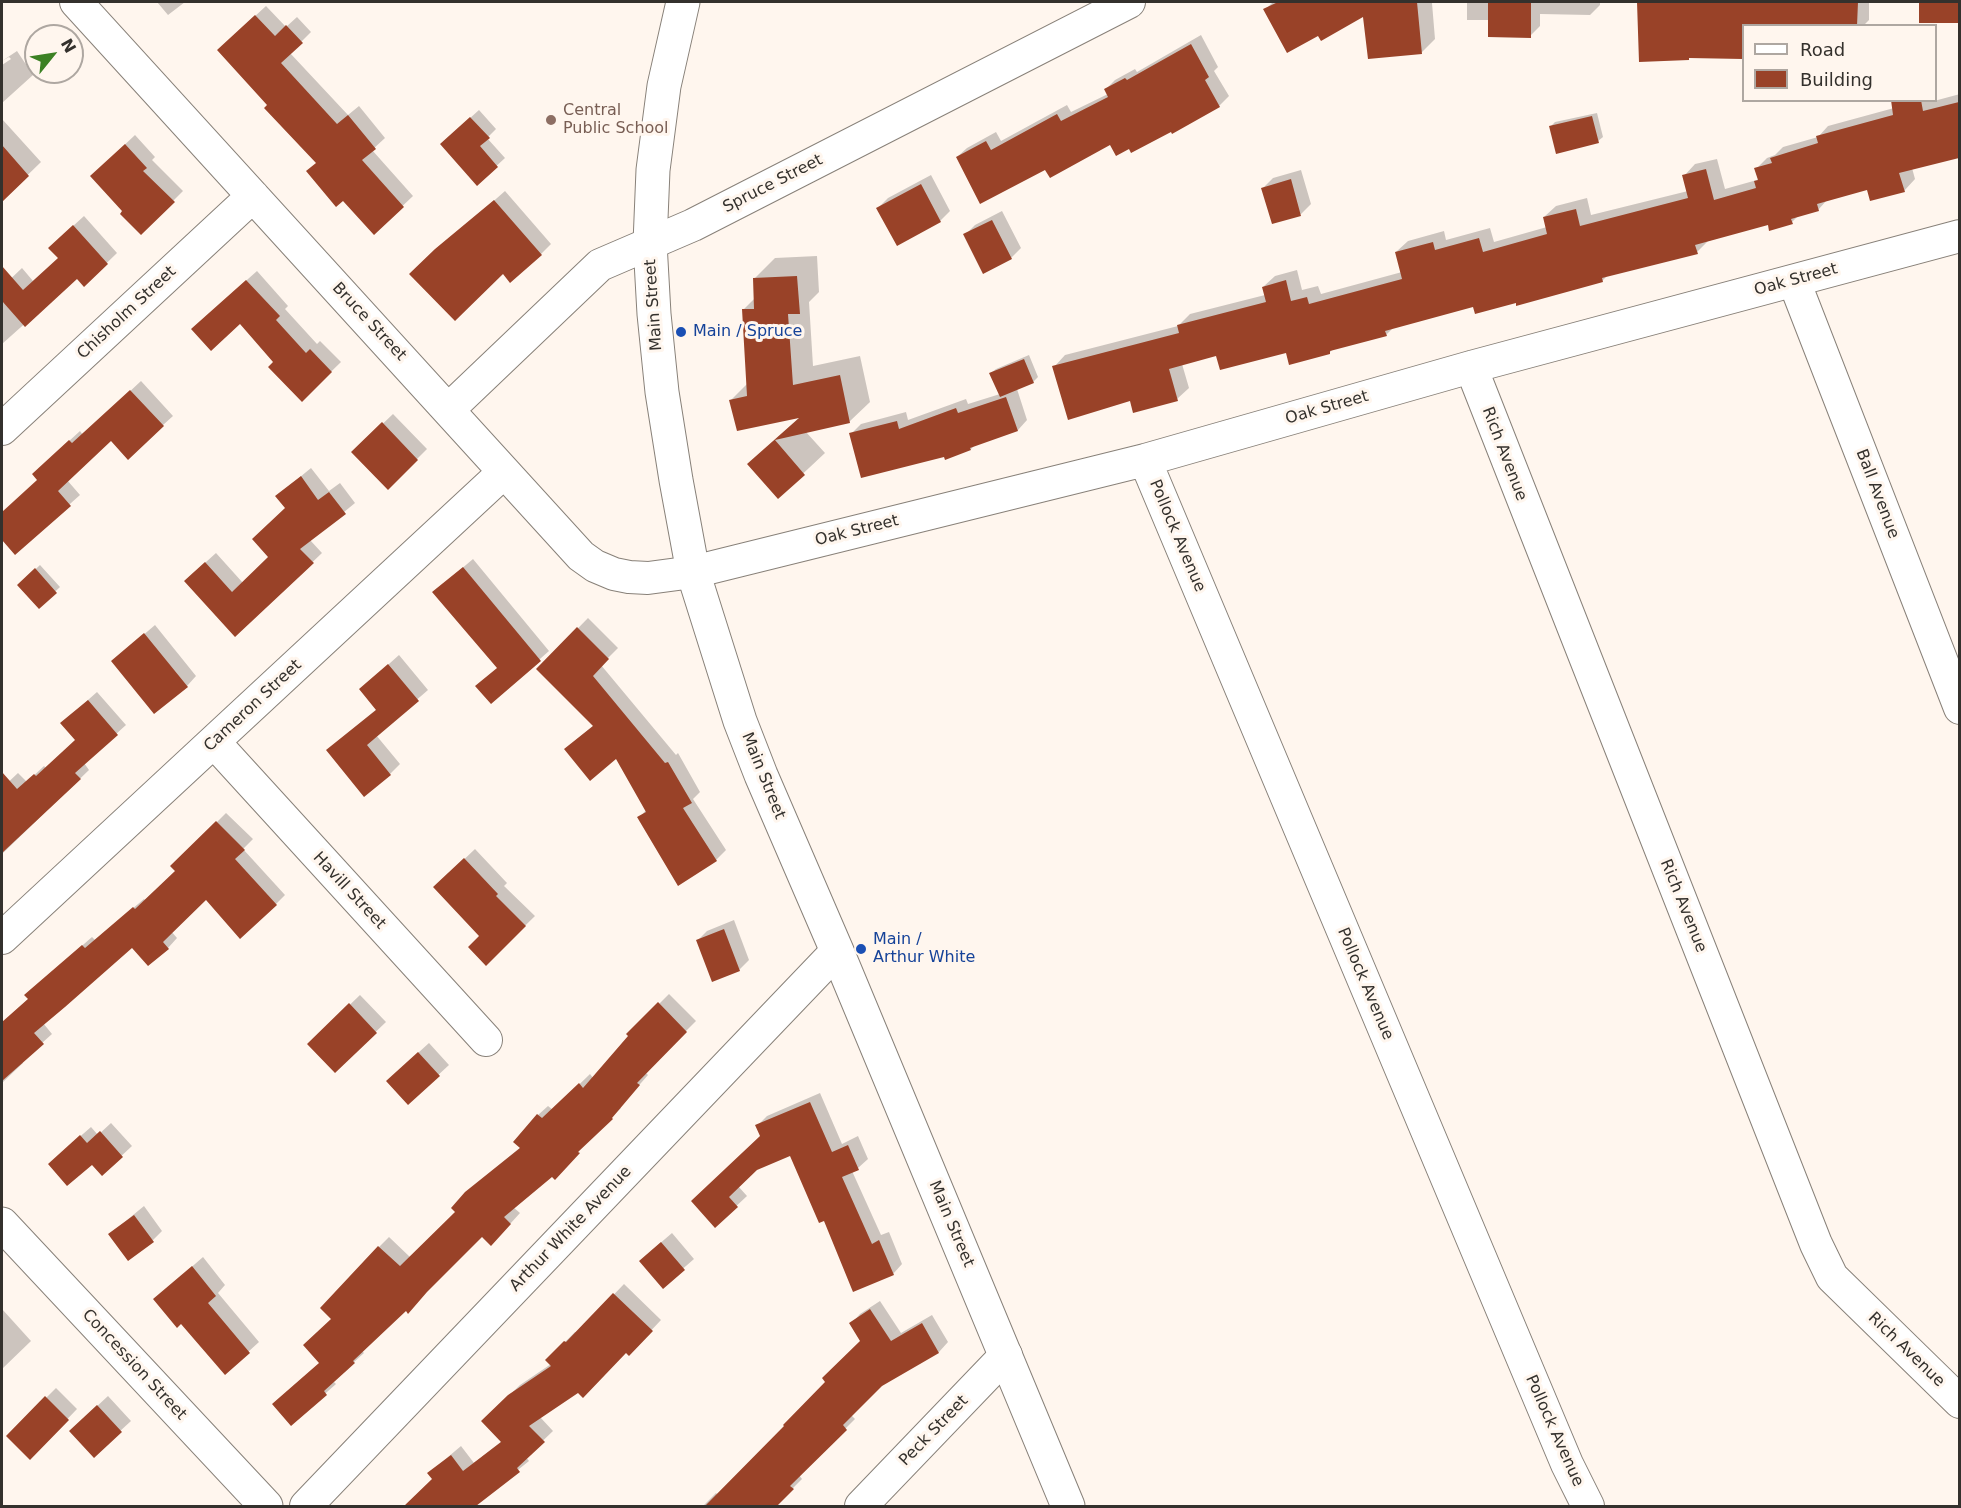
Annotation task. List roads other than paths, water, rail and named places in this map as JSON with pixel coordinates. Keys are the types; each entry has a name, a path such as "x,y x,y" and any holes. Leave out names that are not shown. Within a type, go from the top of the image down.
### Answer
{"main road":[{"name":"Main Street","path":"683,2 664,86 654,170 650,243 662,392 693,572 751,750 1068,1506"},
{"name":"Concession Street","path":"2,1224 266,1506"}],"street":[{"name":"Bruce Street","path":"76,2 560,533 595,566 614,574 648,578 693,572"},
{"name":"Spruce Street","path":"449,409 600,265 693,225 1129,2"},
{"name":"Chisholm Street","path":"2,429 253,196"},
{"name":"Oak Street","path":"693,572 1145,460 1471,367 1959,236"},
{"name":"Ball Avenue","path":"1794,281 1959,708"},
{"name":"Rich Avenue","path":"1471,367 1816,1244 1832,1277 1959,1402"},
{"name":"Pollock Avenue","path":"1145,460 1563,1453 1588,1506"},
{"name":"Cameron Street","path":"2,938 504,472"},
{"name":"Havill Street","path":"213,742 486,1040"},
{"name":"Arthur White Avenue","path":"306,1506 837,951"},
{"name":"Peck Street","path":"861,1506 1006,1355"}],"place":[{"name":"Central Public School","path":"551,120"},
{"name":"Main / Spruce","path":"681,332"},
{"name":"Main / Arthur White","path":"861,949"}]}
